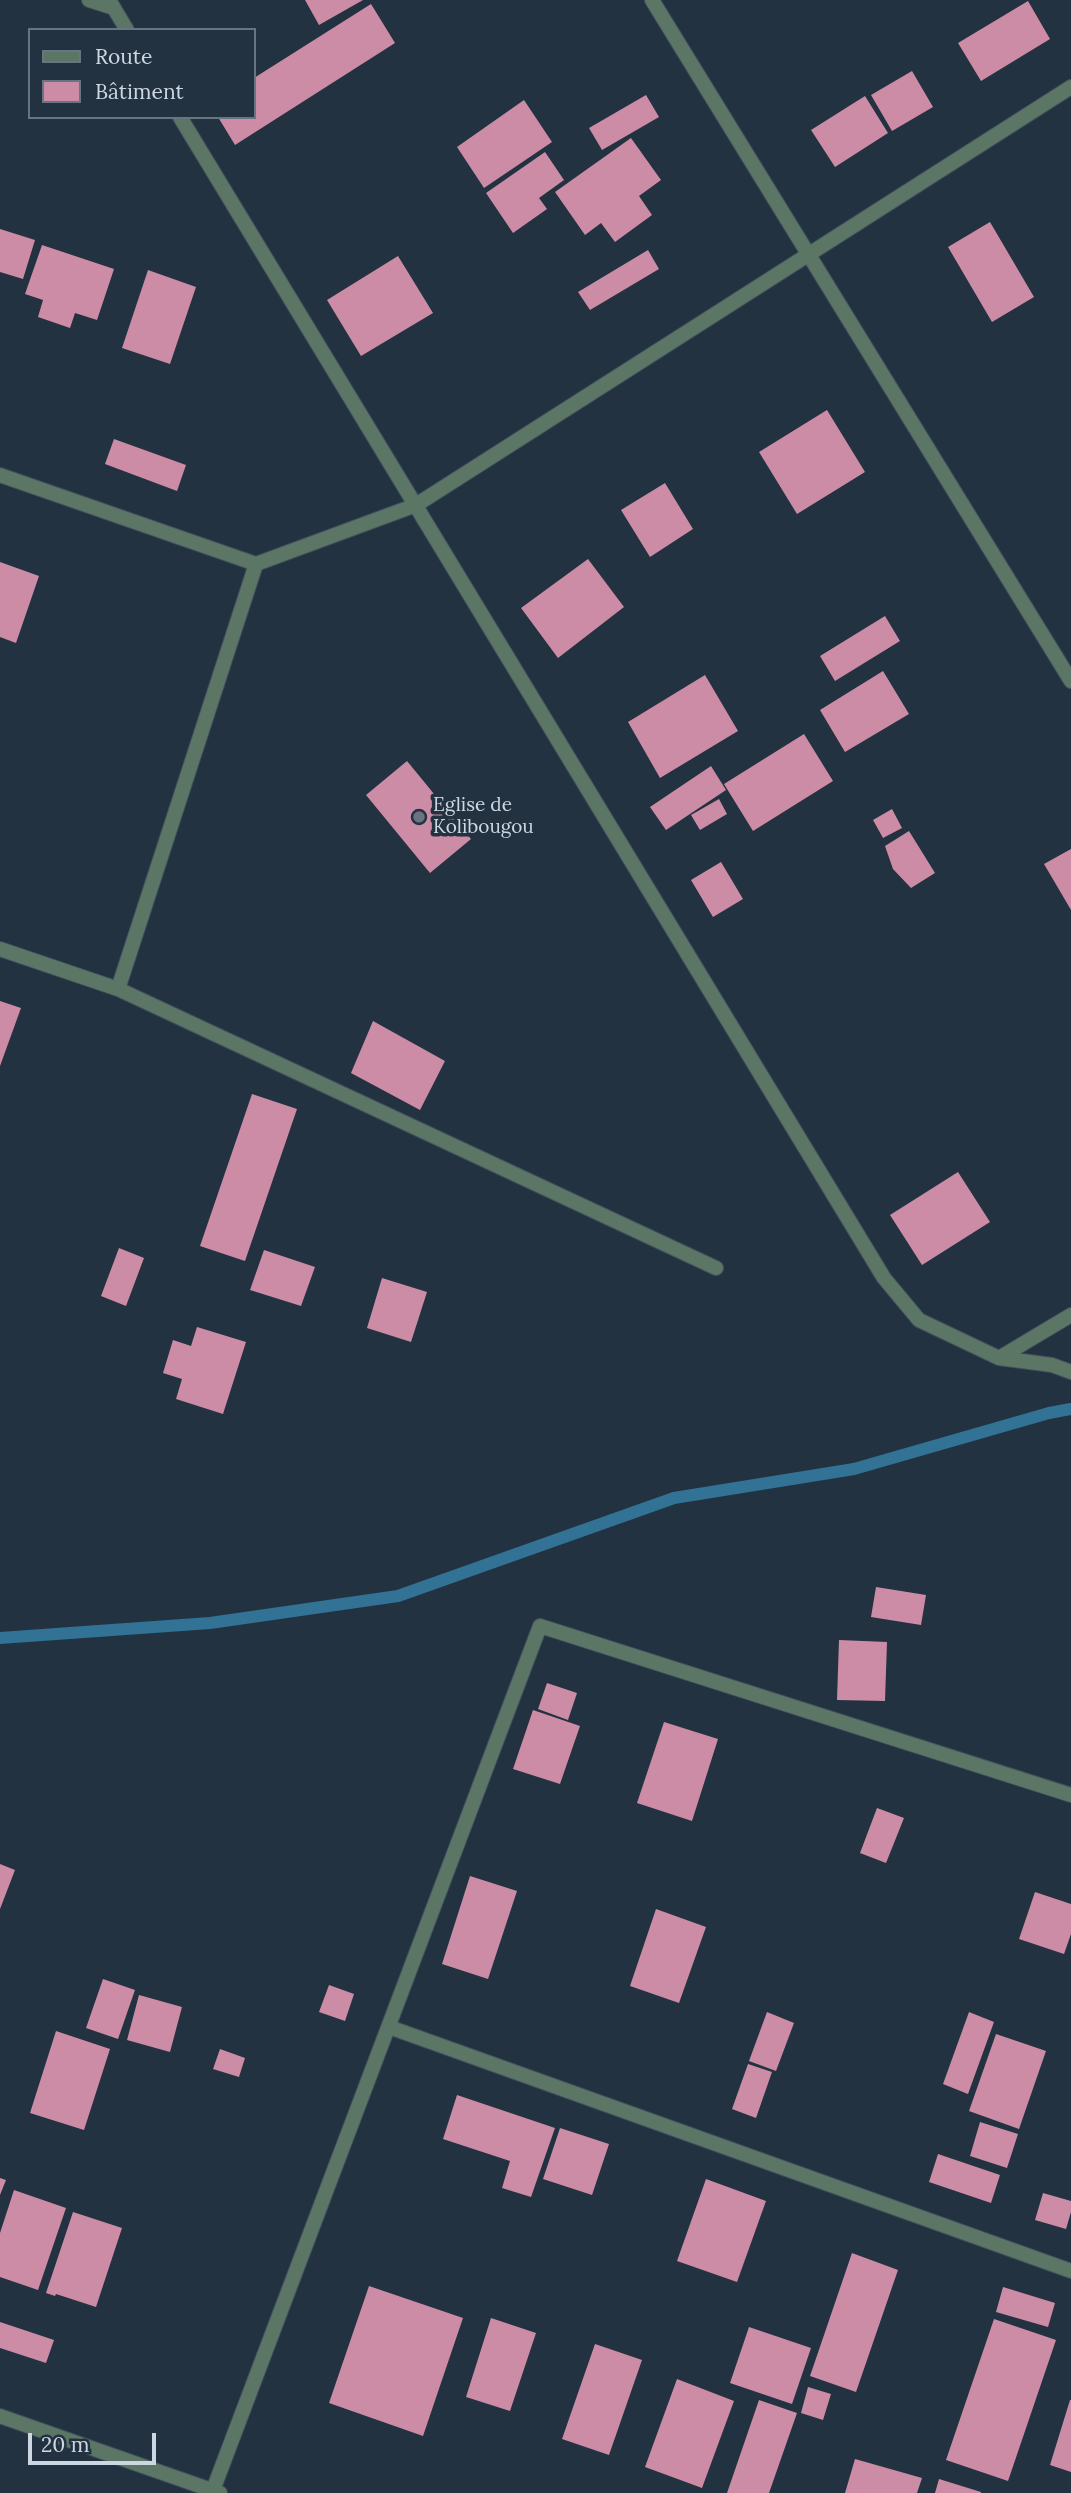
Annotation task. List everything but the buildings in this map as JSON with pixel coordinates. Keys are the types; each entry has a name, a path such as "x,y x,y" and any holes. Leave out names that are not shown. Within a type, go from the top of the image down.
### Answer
{"street":[{"path":"89,0 112,4 126,28"},
{"path":"652,0 1071,681"},
{"path":"0,475 256,564 416,505 1071,87"},
{"path":"181,119 884,1279 919,1320 999,1358 1052,1365 1071,1372"},
{"path":"118,989 256,564"},
{"path":"0,949 118,989 716,1268"},
{"path":"999,1358 1071,1315"},
{"path":"0,2416 217,2491 388,2027 540,1626 1071,1795"},
{"path":"388,2027 1071,2271"}],"waterway":[{"path":"0,1638 210,1623 398,1596 674,1498 854,1469 1071,1409"}],"place":[{"name":"Eglise de Kolibougou","path":"419,817"}]}
